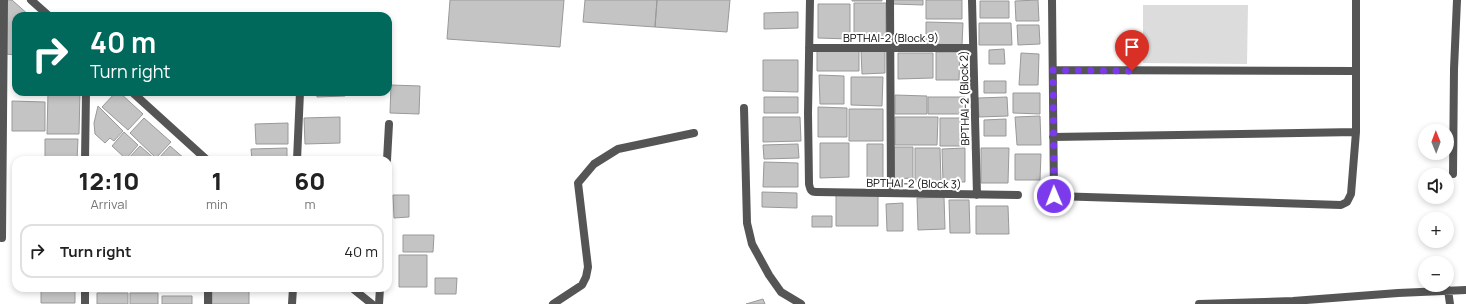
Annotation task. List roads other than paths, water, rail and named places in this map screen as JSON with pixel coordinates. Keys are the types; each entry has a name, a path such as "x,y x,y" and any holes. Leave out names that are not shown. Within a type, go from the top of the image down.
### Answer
{"street":[{"path":"2,238 4,0"},
{"path":"32,0 45,12"},
{"path":"809,48 810,0"},
{"path":"890,0 891,193"},
{"name":"BPTHAI-2 (Block 2)","path":"972,0 977,195"},
{"path":"1052,0 1054,196 1341,205 1347,202 1351,194 1356,132 1356,0"},
{"path":"1453,168 1454,69 1457,0"},
{"name":"BPTHAI-2 (Block 9)","path":"809,48 974,48"},
{"name":"BPTHAI-2 (Block 3)","path":"809,48 809,184 811,190 816,192 1018,195"},
{"path":"1053,70 1356,71"},
{"path":"85,156 86,96"},
{"path":"136,96 202,156"},
{"path":"297,156 300,96"},
{"path":"744,108 747,223 752,244 769,275 781,292 801,304"},
{"path":"387,156 389,124"},
{"path":"1053,137 1356,132"},
{"path":"553,304 582,285 586,277 588,267 578,183 594,164 618,149 694,133"},
{"path":"1454,290 1466,290"},
{"path":"85,292 85,304"},
{"path":"208,292 208,304"},
{"path":"292,304 293,292"},
{"path":"357,292 372,304"},
{"path":"379,304 380,292"},
{"path":"1199,304 1293,301 1418,292"},
{"path":"1448,292 1450,304"}]}
